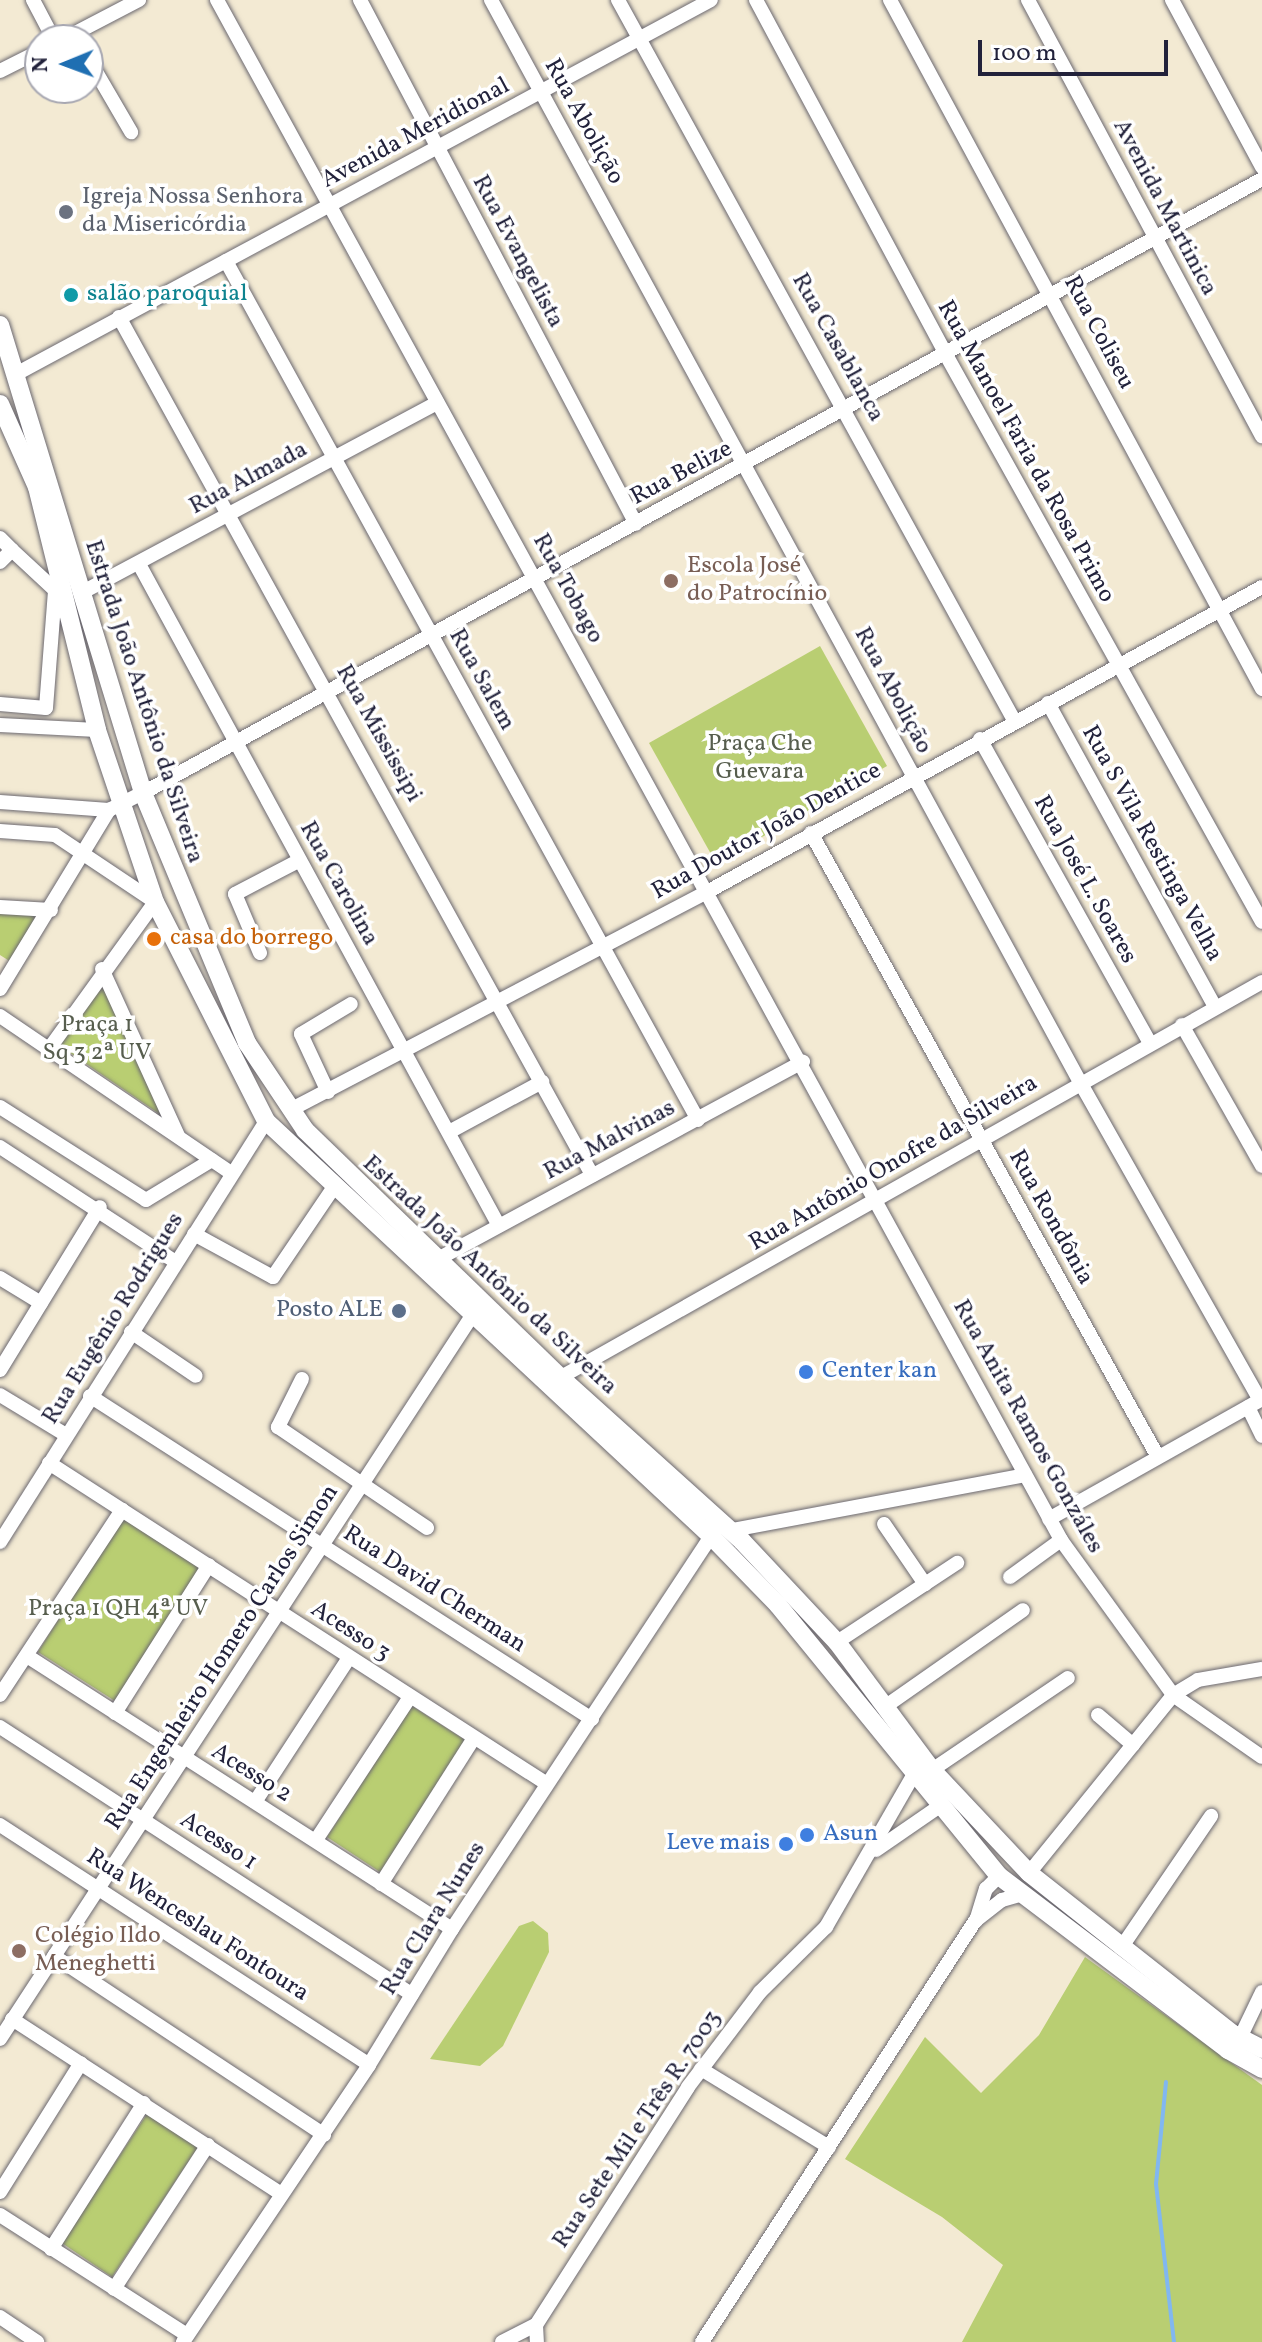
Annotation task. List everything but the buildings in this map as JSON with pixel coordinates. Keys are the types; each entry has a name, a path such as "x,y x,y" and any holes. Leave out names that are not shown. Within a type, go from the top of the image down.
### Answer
{"main road":[{"name":"Estrada João Antônio da Silveira","path":"0,325 16,374 97,730 119,812 155,902 266,1121 334,1187 404,1240 554,1381 778,1605 923,1772 1029,1873 1121,1948 1240,2038 1262,2049"},
{"path":"1,406 16,374"},
{"name":"Estrada João Antônio da Silveira","path":"1,406 37,487 66,590 178,885 268,1078 290,1110 342,1172 404,1240 438,1259 449,1281"},
{"path":"0,434 19,449"},
{"path":"119,812 143,822 178,885"},
{"path":"266,1121 268,1078"},
{"name":"Estrada João Antônio da Silveira","path":"554,1381 727,1525 837,1642 886,1706 940,1806 999,1876 1020,1895 1228,2050 1262,2069"},
{"path":"999,1876 1050,1890"}],"street":[{"path":"33,0 46,24"},
{"path":"96,24 139,0"},
{"name":"Rua Tobago","path":"217,0 878,1201"},
{"name":"Rua Evangelista","path":"360,0 636,524"},
{"name":"Rua Abolição","path":"491,0 1257,1402 1262,1436"},
{"name":"Rua Casablanca","path":"618,0 846,409 1014,720"},
{"name":"Avenida Meridional","path":"16,374 711,0"},
{"name":"Rua Manoel Faria da Rosa Primo","path":"756,0 945,353 1262,922"},
{"name":"Rua Coliseu","path":"890,0 1053,295 1262,689"},
{"name":"Avenida Martinica","path":"1028,0 1262,436"},
{"path":"1172,0 1262,167"},
{"path":"0,71 24,59"},
{"path":"104,86 131,132"},
{"name":"Rua Belize","path":"119,812 143,793 328,688 746,465 1262,179"},
{"name":"Rua Salem","path":"226,261 698,1120"},
{"name":"Rua Mississipi","path":"119,317 328,688 592,1175"},
{"name":"Rua Almada","path":"66,590 139,564 437,403"},
{"path":"0,538 66,590 46,708 0,704"},
{"path":"0,562 12,550"},
{"name":"Rua Carolina","path":"139,564 498,1224"},
{"name":"Rua Doutor João Dentice","path":"290,1110 707,892 1014,720 1262,587"},
{"name":"Rua S Vila Restinga Velha","path":"1048,703 1215,1007"},
{"path":"0,725 97,730"},
{"name":"Rua José L. Soares","path":"980,739 1150,1043"},
{"path":"0,802 119,812"},
{"path":"0,989 6,966 51,910 85,852 119,812"},
{"path":"0,831 55,835 85,852 155,902 102,969 49,1049"},
{"name":"Rua Rondônia","path":"811,833 1158,1457"},
{"path":"260,953 235,894 300,860"},
{"path":"0,907 51,910"},
{"path":"102,969 178,1136"},
{"name":"Rua Antônio Onofre da Silveira","path":"554,1381 1262,982"},
{"path":"328,1092 301,1034 351,1004"},
{"path":"0,1016 231,1173"},
{"path":"1182,1025 1262,1166"},
{"name":"Rua Malvinas","path":"438,1259 803,1062"},
{"path":"449,1132 542,1082"},
{"path":"0,1107 146,1200 212,1160"},
{"name":"Rua Eugênio Rodrigues","path":"0,1542 266,1121"},
{"path":"0,1147 100,1207 176,1262"},
{"path":"194,1234 273,1277 334,1187"},
{"name":"Rua Anita Ramos Gonzáles","path":"878,1201 1061,1540 1173,1695 1262,1757"},
{"path":"1,1365 100,1207"},
{"path":"0,1278 41,1303"},
{"name":"Rua Engenheiro Homero Carlos Simon","path":"0,2039 477,1308"},
{"path":"131,1332 196,1376"},
{"path":"302,1379 278,1427 427,1528"},
{"path":"0,1395 66,1435"},
{"name":"Rua David Cherman","path":"90,1396 592,1719"},
{"path":"1049,1519 1257,1402"},
{"name":"Acesso 3","path":"49,1463 547,1784"},
{"path":"727,1525 1025,1475"},
{"path":"0,1695 122,1510"},
{"path":"884,1524 925,1584"},
{"name":"Rua Clara Nunes","path":"185,2338 324,2135 452,1929 710,1535 727,1525"},
{"path":"1010,1577 1061,1540"},
{"path":"837,1642 957,1563"},
{"path":"115,1713 209,1565"},
{"path":"886,1706 1023,1610"},
{"name":"Acesso 2","path":"27,1656 452,1929"},
{"path":"255,1802 349,1658"},
{"path":"1029,1873 1173,1695 1198,1680 1262,1669"},
{"path":"923,1772 1068,1678"},
{"path":"316,1840 410,1697"},
{"path":"1098,1715 1133,1745"},
{"name":"Acesso 1","path":"0,1727 412,1995"},
{"path":"381,1884 474,1738"},
{"name":"Rua Sete Mil e Três R. 7003","path":"536,2325 701,2069 760,1992 826,1927 923,1772"},
{"path":"872,1853 940,1806"},
{"path":"1121,1948 1211,1816"},
{"name":"Rua Wenceslau Fontoura","path":"0,1825 99,1886 369,2065"},
{"path":"702,2342 975,1921 986,1889 999,1876"},
{"path":"975,1921 995,1904 1020,1895"},
{"path":"54,1956 324,2135"},
{"path":"1240,2038 1262,1992"},
{"path":"12,2019 281,2194"},
{"path":"0,2192 81,2063"},
{"path":"701,2069 829,2147"},
{"path":"51,2249 144,2103"},
{"path":"114,2289 208,2145"},
{"path":"0,2215 185,2338"},
{"path":"0,2317 37,2342"},
{"path":"502,2342 536,2325 537,2342"}],"green space":[{"name":"Praça Che Guevara","path":"820,646 887,766 716,863 649,743"},
{"path":"0,912 40,915 11,962 0,955"},
{"name":"Praça 1 Sq 3 2ª UV","path":"103,983 161,1115 60,1046"},
{"name":"Praça 1 QH 4ª UV","path":"122,1518 199,1568 115,1701 38,1652"},
{"path":"412,1706 465,1740 380,1872 327,1837"},
{"path":"533,1921 548,1933 549,1952 503,2046 480,2066 430,2059 519,1926"},
{"path":"1085,1957 1262,2085 1262,2342 962,2342 1003,2265 942,2217 845,2159 925,2037 981,2093 1039,2035"},
{"path":"147,2114 198,2147 112,2277 62,2243"}],"waterway":[{"path":"1166,2082 1156,2184 1174,2342"}],"place":[{"name":"Igreja Nossa Senhora da Misericórdia","path":"66,212"},
{"name":"salão paroquial","path":"71,295"},
{"name":"Escola José do Patrocínio","path":"671,581"},
{"name":"casa do borrego","path":"154,939"},
{"name":"Posto ALE","path":"399,1311"},
{"name":"Center kan","path":"806,1372"},
{"name":"Asun","path":"807,1835"},
{"name":"Leve mais","path":"786,1844"},
{"name":"Colégio Ildo Meneghetti","path":"19,1951"}]}
